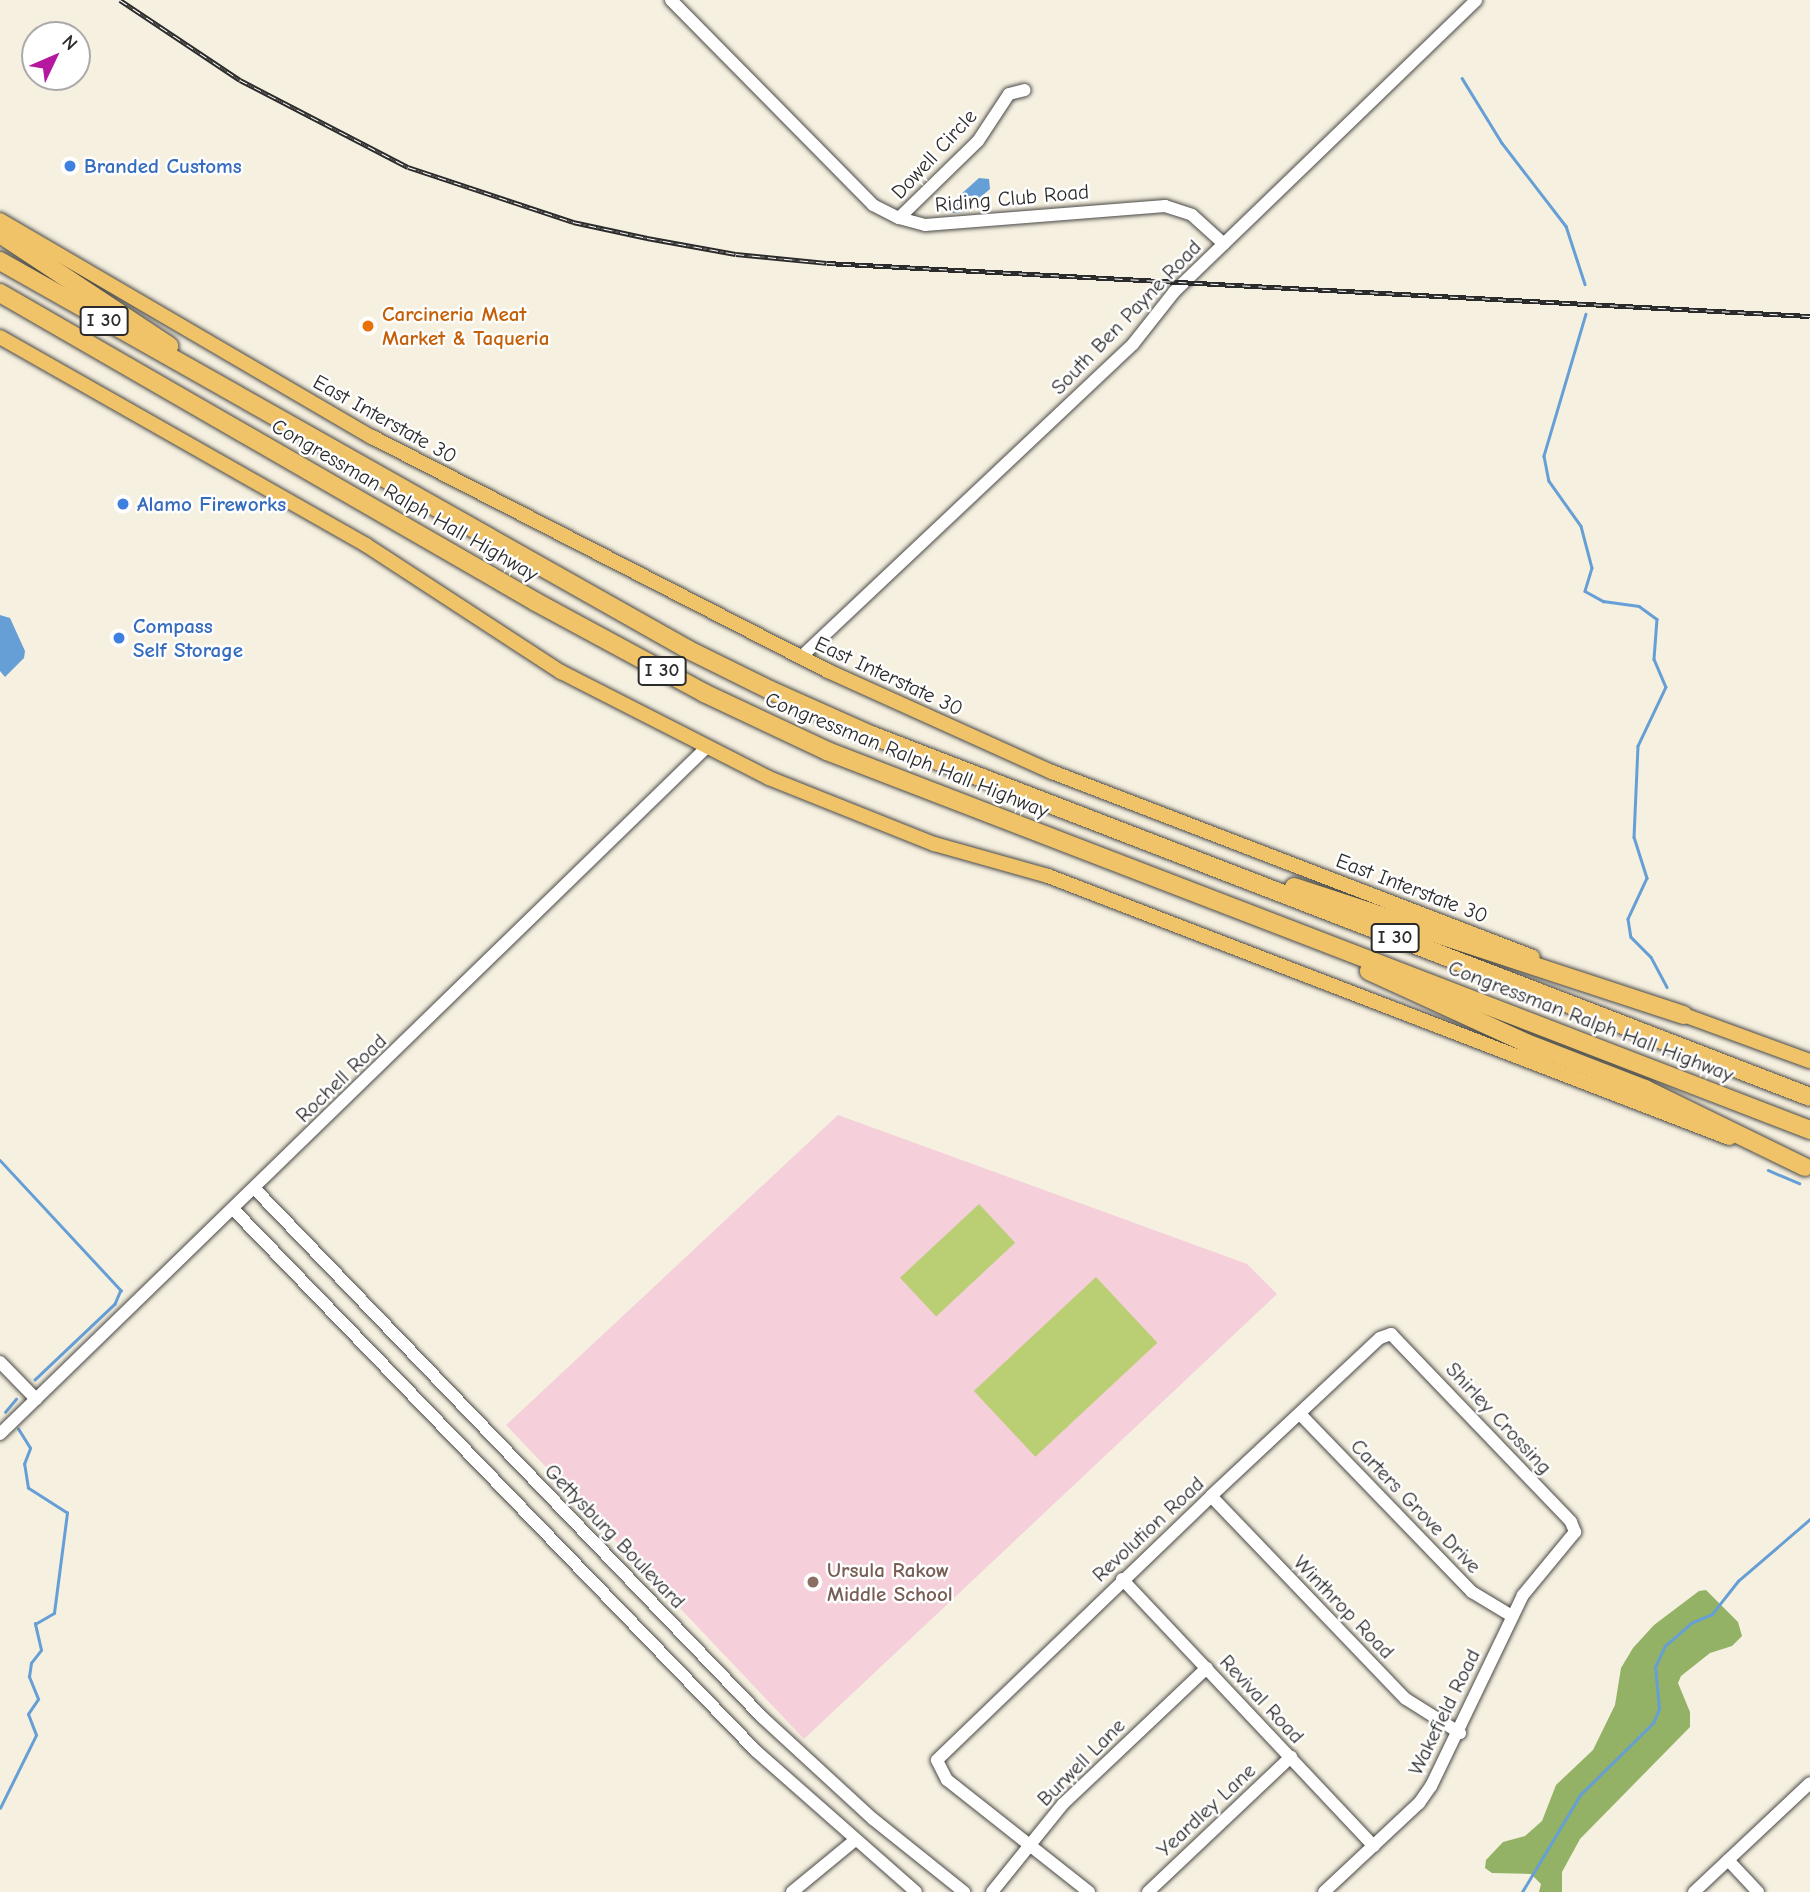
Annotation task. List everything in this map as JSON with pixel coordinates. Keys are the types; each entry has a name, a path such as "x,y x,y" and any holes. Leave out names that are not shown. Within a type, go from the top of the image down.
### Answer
{"highway":[{"path":"0,234 183,356 207,381"},
{"name":"Congressman Ralph Hall Highway","path":"0,261 207,381 689,650 871,735 1810,1097"},
{"name":"Congressman Ralph Hall Highway","path":"0,293 463,562 704,693 827,751 1810,1130"},
{"path":"0,300 74,336"},
{"path":"980,777 1683,1015"},
{"path":"1287,930 1526,1043 1645,1088 1808,1168"}],"main road":[{"name":"East Interstate 30","path":"0,220 372,437 801,657 1052,772 1683,1015 1810,1061"},
{"path":"0,337 366,545 561,671 706,748 902,833 1048,876 1808,1168"}],"street":[{"name":"Riding Club Road","path":"671,0 873,205 899,218 925,225 1165,206 1192,215 1224,244"},
{"name":"South Ben Payne Road","path":"801,657 1133,344 1174,292 1476,0"},
{"name":"Dowell Circle","path":"899,218 978,141 1009,94 1024,90"},
{"name":"Rochell Road","path":"0,1434 706,748"},
{"name":"Gettysburg Boulevard","path":"254,1188 763,1718 873,1819 964,1892"},
{"path":"233,1209 677,1671 854,1841 916,1892"},
{"name":"Revolution Road","path":"1029,1844 947,1780 937,1760 1211,1496 1380,1338 1391,1334"},
{"name":"Shirley Crossing","path":"1391,1334 1575,1532"},
{"path":"0,1362 36,1399"},
{"name":"Carters Grove Drive","path":"1300,1414 1472,1592 1512,1616"},
{"name":"Winthrop Road","path":"1211,1496 1406,1699 1460,1733"},
{"name":"Wakefield Road","path":"1324,1892 1419,1803 1460,1733 1512,1616 1529,1585 1575,1532"},
{"name":"Revival Road","path":"1122,1580 1374,1846"},
{"name":"Burwell Lane","path":"992,1892 1063,1804 1207,1668"},
{"name":"Yeardley Lane","path":"1147,1892 1291,1757"},
{"path":"1694,1892 1810,1783"},
{"path":"792,1892 854,1841"},
{"path":"1029,1844 1089,1892"},
{"path":"1728,1860 1758,1892"}],"shaded area":[{"name":"Ursula Rakow Middle School","path":"838,1115 1247,1264 1277,1294 804,1739 506,1425"}],"green space":[{"path":"979,1204 1015,1243 936,1316 900,1278"},
{"path":"1096,1277 1157,1343 1035,1457 974,1391"},
{"path":"1706,1590 1738,1622 1742,1636 1732,1646 1710,1653 1681,1676 1678,1683 1690,1712 1690,1727 1580,1839 1562,1872 1562,1892 1539,1892 1541,1884 1531,1874 1492,1873 1485,1868 1486,1860 1503,1842 1525,1836 1542,1821 1556,1785 1593,1750 1615,1705 1621,1668 1633,1648 1654,1625 1699,1591"}],"water":[{"path":"979,178 989,179 990,189 963,212 953,213 949,205"},
{"path":"0,615 10,618 25,651 24,658 5,677 0,671"}],"waterway":[{"path":"1462,78 1502,143 1566,226 1585,284"},
{"path":"1586,314 1544,456 1549,481 1581,526 1592,568 1585,591 1603,601 1639,606 1657,619 1654,659 1666,687 1638,746 1634,837 1647,878 1628,919 1631,937 1651,957 1667,987"},
{"path":"0,1160 121,1290 115,1304 35,1380"},
{"path":"1768,1170 1799,1183"},
{"path":"5,1412 16,1399"},
{"path":"0,1808 36,1735 28,1714 38,1699 29,1677 31,1663 41,1650 35,1624 54,1613 67,1513 28,1488 24,1464 30,1448 18,1429"},
{"path":"1522,1892 1580,1795 1653,1723 1659,1709 1655,1667 1665,1646 1691,1623 1712,1614 1738,1581 1810,1519"}],"railway":[{"path":"120,0 240,80 408,167 573,222 647,238 736,254 827,263 1810,316"}],"place":[{"name":"Branded Customs","path":"70,166"},
{"name":"Carcineria Meat Market & Taqueria","path":"368,326"},
{"name":"Alamo Fireworks","path":"123,504"},
{"name":"Compass Self Storage","path":"119,638"},
{"name":"Ursula Rakow Middle School","path":"813,1582"}]}
